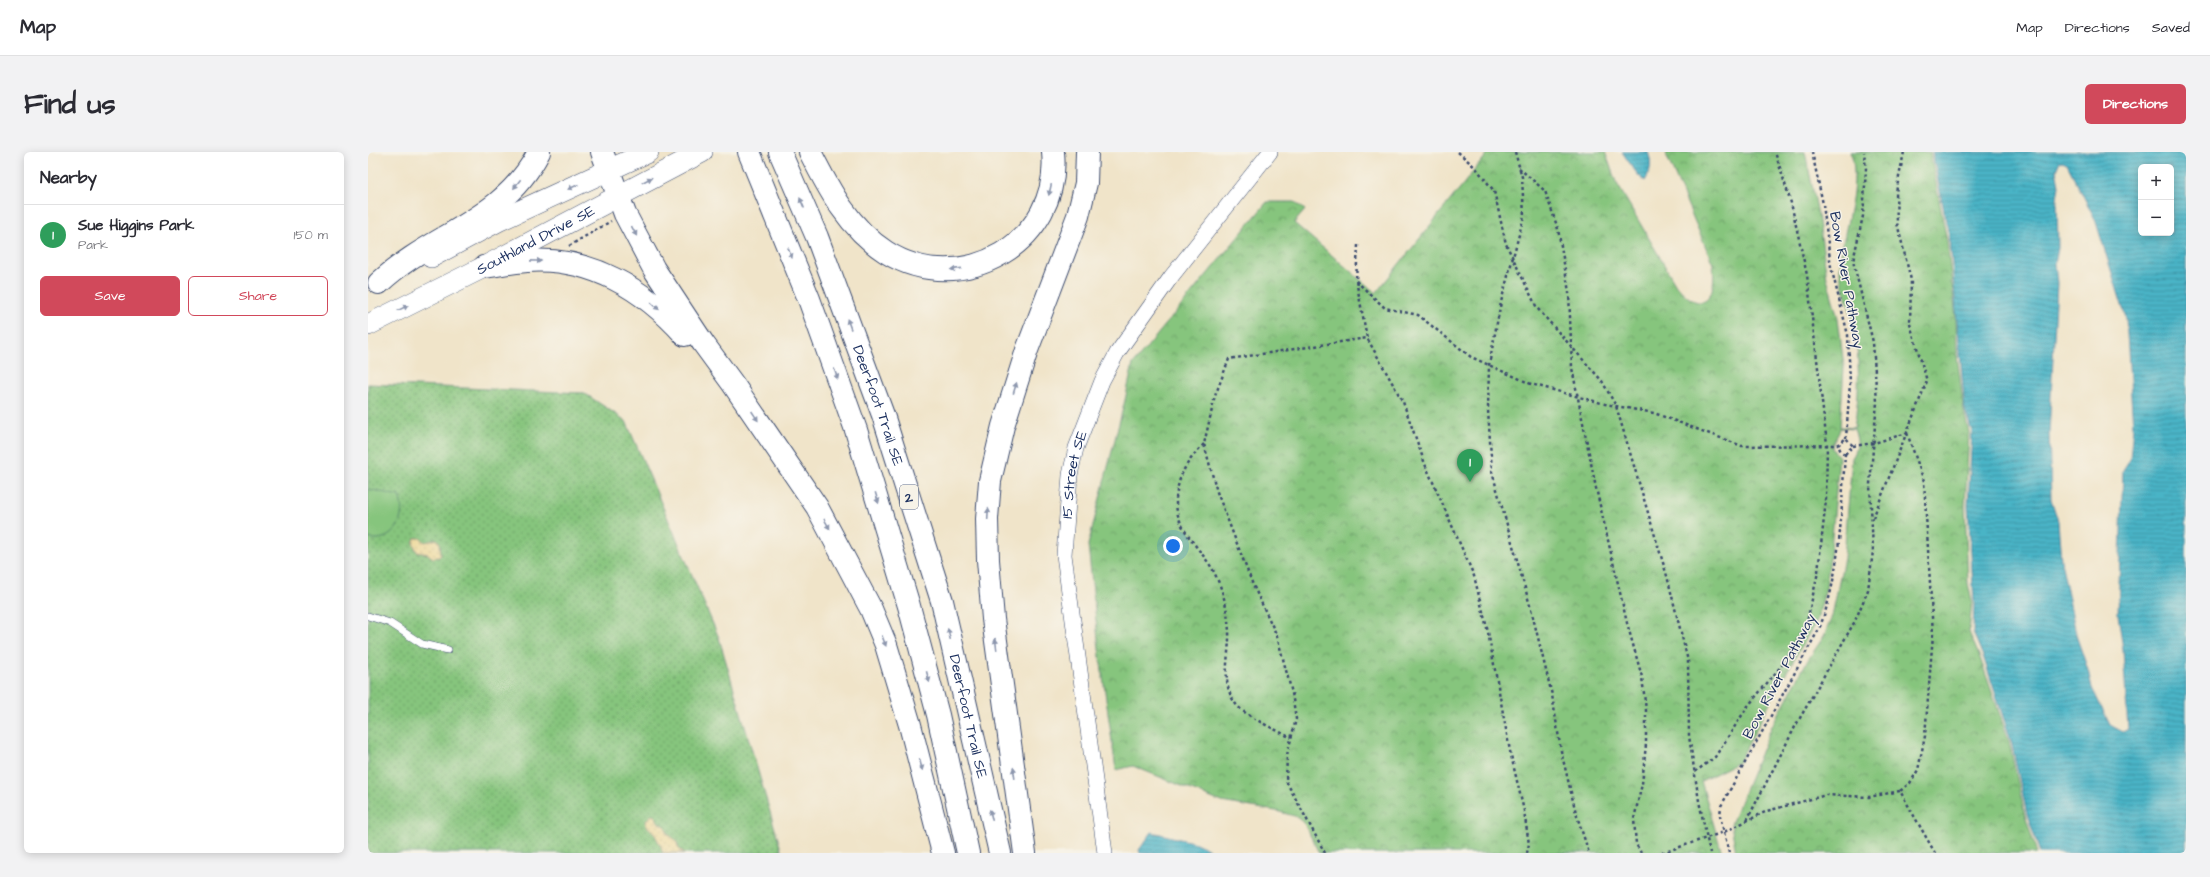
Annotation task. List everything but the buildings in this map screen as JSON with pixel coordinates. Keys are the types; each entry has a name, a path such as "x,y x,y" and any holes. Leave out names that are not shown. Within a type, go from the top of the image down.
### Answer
{"highway":[{"path":"374,286 394,269 488,212 514,189 539,152"},
{"name":"Deerfoot Trail SE","path":"749,152 809,299 856,430 909,606 932,693 968,853"},
{"name":"Deerfoot Trail SE","path":"780,152 817,236 883,416 942,601 1000,853"},
{"path":"810,152 831,192 852,222 869,239 886,252 903,260 925,268 951,270 974,267 997,256 1018,241 1038,218 1050,194 1054,166 1052,152"},
{"path":"1025,853 993,619 988,560 990,481 1003,426 1027,350 1078,216 1086,183 1087,152"},
{"path":"605,162 632,228 654,269 703,343 733,384 817,508 871,609 886,646 910,725 943,853"},
{"path":"484,268 527,261 578,265 599,271 620,281 649,300 678,326 718,371 733,384"}],"main road":[{"name":"Southland Drive SE","path":"374,286 498,221 605,162 648,152"},
{"name":"Southland Drive SE","path":"368,325 484,268 702,152"}],"street":[{"name":"15 Street SE","path":"1105,853 1064,555 1067,501 1074,455 1088,414 1102,381 1117,353 1171,277 1270,152"}],"lane":[{"path":"368,616 390,623 422,644 448,650"}],"path":[{"path":"1458,152 1476,168 1494,191 1506,244 1537,308 1602,380 1616,406 1666,576 1688,660 1689,736 1710,853"},
{"path":"1515,152 1519,168 1524,216 1501,302 1489,365 1488,410 1492,472 1531,609 1552,695 1561,751 1576,813 1589,853"},
{"path":"1695,772 1715,757 1748,706 1787,659 1807,622 1818,572 1826,500 1827,444 1807,276 1791,203 1775,152"},
{"name":"Bow River Pathway","path":"1812,152 1823,204 1831,268 1848,334 1850,359 1846,438"},
{"path":"1747,820 1796,725 1855,621 1868,590 1873,551 1873,519 1870,484 1877,402 1873,342 1853,261 1863,216 1866,169 1864,152"},
{"path":"1873,519 1927,381 1910,324 1911,280 1897,223 1896,192 1904,152"},
{"path":"1519,168 1545,191 1558,229 1570,292 1570,343 1572,368 1577,396 1596,488 1644,690 1646,710 1646,744 1642,784 1634,819 1636,844 1641,853"},
{"path":"564,249 616,218"},
{"path":"1358,245 1356,280 1366,338 1403,402 1425,464 1474,576 1488,632 1510,751 1524,811 1528,844 1527,853"},
{"path":"1356,280 1384,308 1418,315 1471,357 1531,384 1616,406 1654,413 1742,446 1838,445 1846,438 1853,446"},
{"path":"1324,853 1286,781 1287,755 1296,719 1292,693 1277,636 1253,585 1217,492 1204,444 1215,396 1229,359 1366,338"},
{"path":"1838,445 1841,452 1845,454 1853,446 1874,443 1907,433"},
{"path":"1662,853 1708,839 1767,811 1826,796 1869,797 1900,791 1910,783 1918,770 1925,736 1933,634 1924,481 1907,433"},
{"path":"1204,444 1188,460 1179,481 1176,499 1177,515 1183,529 1213,570 1223,596 1229,632 1227,678 1229,690 1234,702 1242,710 1291,738"},
{"name":"Bow River Pathway","path":"1729,853 1720,816 1721,806 1794,670 1819,629 1827,610 1838,557 1845,454"},
{"path":"1900,791 1936,853"}],"green space":[{"path":"1489,152 1605,152 1616,182 1676,285 1694,301 1701,302 1706,300 1710,295 1713,287 1713,264 1665,152 1805,152 1818,214 1827,279 1838,318 1844,367 1840,427 1854,428 1858,388 1857,348 1852,317 1840,272 1843,242 1854,182 1854,167 1851,152 1930,152 1947,241 1956,318 1957,354 1964,411 1969,433 1965,506 1968,583 1972,602 1969,632 1980,658 2009,741 2025,815 2037,853 1736,853 1731,824 1771,728 1806,663 1824,636 1832,616 1844,558 1852,458 1856,451 1857,444 1854,429 1840,428 1832,448 1839,457 1831,549 1826,588 1817,620 1779,685 1739,762 1701,781 1722,853 1319,853 1305,825 1298,817 1276,811 1221,802 1133,766 1116,770 1099,649 1088,545 1133,364 1267,202 1295,202 1305,210 1294,223 1376,293"},
{"path":"368,384 584,393 626,421 719,638 782,853 368,853"},
{"path":"368,489 399,496 401,504 400,521 391,534 385,537 377,539 368,538"}],"sand":[{"path":"415,538 420,538 425,542 437,539 440,543 441,555 433,558 428,554 417,552 413,543"},
{"path":"651,815 655,816 659,823 665,826 668,834 676,840 679,849 685,853 663,853 654,834 646,825 646,821"}],"water":[{"path":"1622,152 1648,152 1650,167 1649,174 1645,181 1638,175"},
{"path":"1932,152 2186,152 2186,853 2040,853 2027,814 2011,741 1984,659 1973,632 1974,603 1968,505 1972,432 1965,410 1950,241","holes":["2060,161 2067,164 2095,219 2126,318 2133,427 2130,459 2123,470 2118,614 2123,650 2128,729 2123,732 2110,725 2092,688 2088,670 2077,638 2061,561 2058,521 2051,499 2049,434 2057,283 2055,264 2058,248 2057,199 2059,186 2056,170"]},
{"path":"1152,832 1196,843 1216,853 1140,853 1139,850"}],"place":[{"name":"Sue Higgins Park","path":"1470,482"}]}
